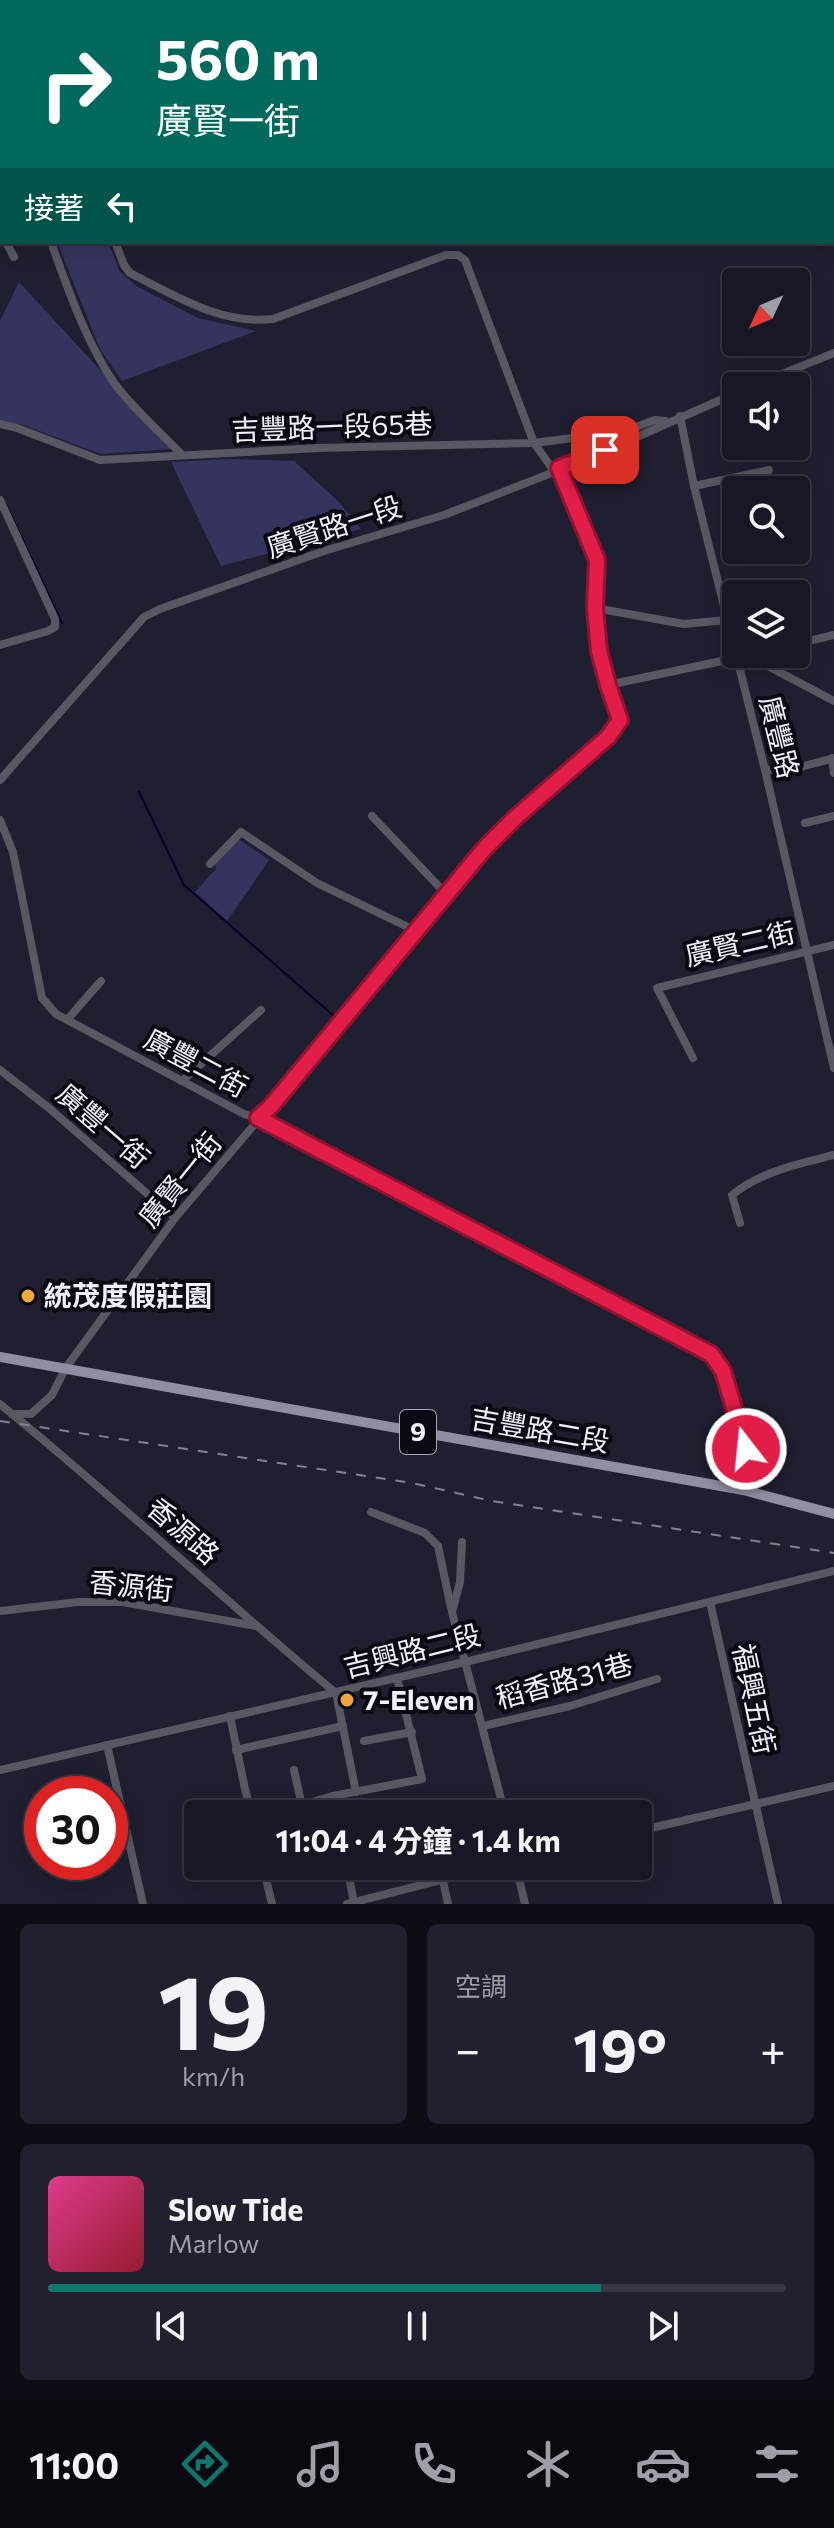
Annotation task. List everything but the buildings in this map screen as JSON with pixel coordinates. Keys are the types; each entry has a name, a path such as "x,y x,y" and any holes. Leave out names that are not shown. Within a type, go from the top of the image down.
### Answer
{"main road":[{"name":"吉豐路二段","path":"0,1357 743,1490 834,1514"}],"street":[{"path":"7,244 14,257"},
{"path":"52,244 67,287 100,359 118,388 182,455"},
{"path":"116,244 130,273 206,310 254,321 273,319 446,255 458,255 465,260 534,443 556,470 597,560 595,608 599,651 608,685 722,662"},
{"path":"787,372 834,353"},
{"name":"廣賢路一段","path":"0,780 144,617 324,551 444,515 585,460 722,399"},
{"name":"廣豐路","path":"680,416 722,600"},
{"name":"吉豐路一段65巷","path":"0,424 100,460 319,448 534,443 633,428 655,420 670,421"},
{"path":"694,486 769,470"},
{"path":"0,500 55,619 55,627 48,631 0,645"},
{"path":"595,608 684,624 722,620"},
{"path":"810,641 834,635"},
{"name":"廣豐路","path":"738,668 834,1068"},
{"path":"775,668 834,701"},
{"name":"廣賢一街","path":"12,1414 31,1414 52,1395 65,1369 175,1218 503,828 619,724 608,685"},
{"path":"765,770 793,769 833,758 834,773"},
{"path":"372,816 447,895"},
{"path":"805,823 834,816"},
{"name":"廣豐二街","path":"0,820 13,852 42,998 56,1014 711,1354 723,1371 746,1449 743,1490"},
{"path":"210,864 241,832 317,883 418,932"},
{"name":"廣賢二街","path":"693,1058 657,988 834,945"},
{"path":"67,1020 101,981"},
{"path":"182,1081 261,1010"},
{"name":"廣豐一街","path":"0,1070 49,1108 175,1218"},
{"path":"740,1223 732,1195 745,1184 768,1172 834,1155"},
{"name":"香源路","path":"0,1404 336,1693"},
{"path":"371,1512 425,1533 438,1546 452,1612 502,1800"},
{"path":"452,1612 460,1582 462,1542"},
{"name":"吉興路二段","path":"0,1770 336,1693 834,1571"},
{"name":"香源街","path":"0,1611 78,1602 123,1602 256,1626"},
{"name":"福興五街","path":"710,1602 778,1904"},
{"path":"321,1800 422,1779 397,1678"},
{"name":"稻香路31巷","path":"483,1726 570,1706 657,1679"},
{"path":"336,1693 356,1792"},
{"path":"230,1716 248,1800"},
{"path":"236,1750 343,1726"},
{"path":"364,1741 412,1732"},
{"path":"107,1745 143,1904"},
{"path":"294,1770 301,1800"},
{"path":"652,1828 834,1786"},
{"path":"333,1796 334,1800"},
{"path":"266,1880 272,1904"},
{"path":"348,1880 350,1903 365,1902 447,1880"},
{"path":"519,1880 525,1904"},
{"path":"443,1881 448,1904"}],"shaded area":[{"path":"58,244 109,244 120,272 138,287 198,318 256,331 122,381 100,349"},
{"path":"19,282 173,449 101,454 23,425 0,420 0,321"},
{"path":"231,459 294,461 338,501 361,529 221,566 171,462"},
{"path":"238,839 269,860 227,921 195,892"}],"waterway":[{"path":"6,504 62,623"},
{"path":"139,792 184,885 335,1017"}],"railway":[{"path":"0,1421 412,1483 492,1501 834,1553"}],"place":[{"name":"統茂度假莊園","path":"28,1296"},
{"name":"7-Eleven","path":"347,1700"}],"route":[{"path":"605,450 559,468 597,560 595,608 599,651 619,724 503,828 258,1118 711,1354 723,1371 746,1449"}]}
